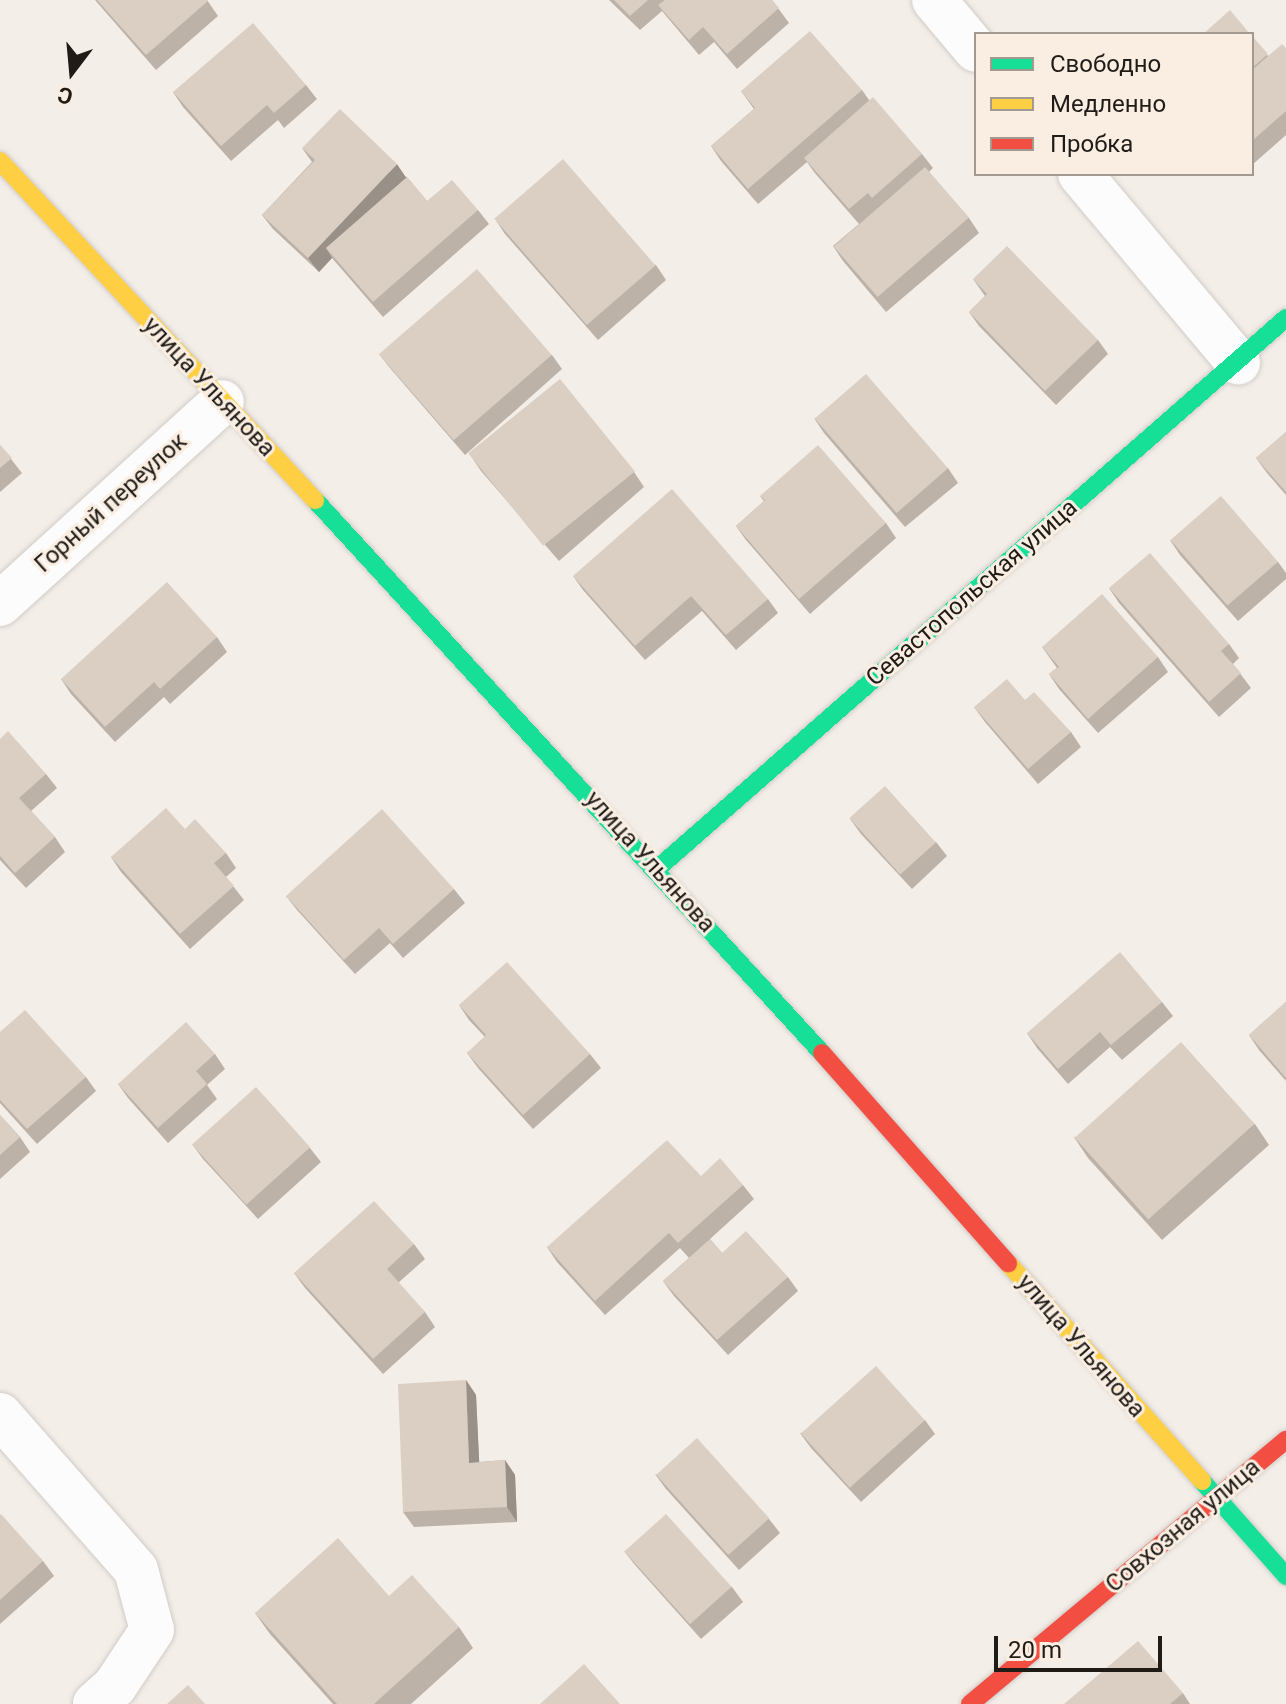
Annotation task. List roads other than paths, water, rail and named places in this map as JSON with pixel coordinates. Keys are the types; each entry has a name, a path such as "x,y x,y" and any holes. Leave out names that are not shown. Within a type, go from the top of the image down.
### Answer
{"main road":[{"name":"улица Ульянова","path":"0,161 658,868 1286,1576"},
{"name":"Севастопольская улица","path":"658,868 1286,318"},
{"name":"Совхозная улица","path":"970,1704 1286,1440"}],"street":[{"path":"934,0 974,48"},
{"path":"1082,176 1238,362"},
{"name":"Горный переулок","path":"0,604 222,402"},
{"path":"0,1415 136,1570 152,1630 115,1686 95,1704"}]}
